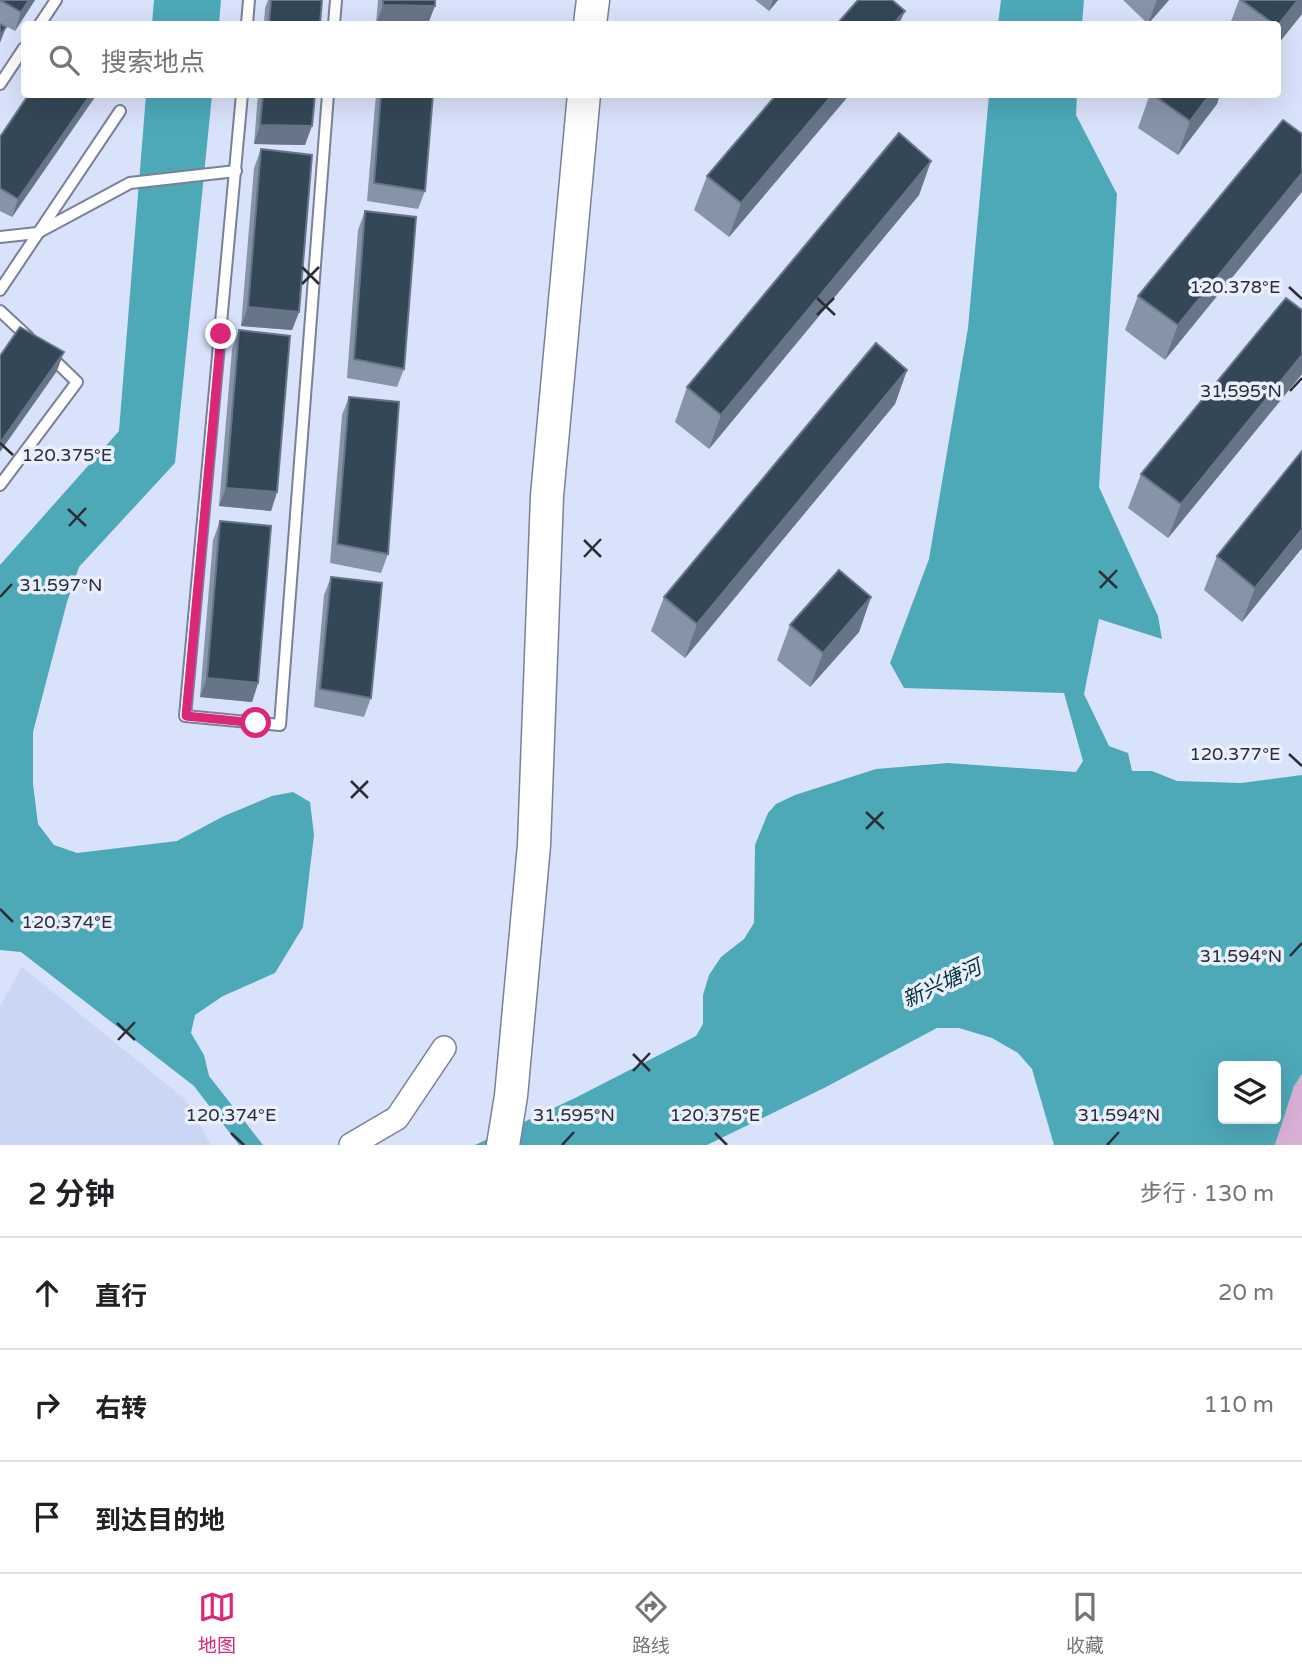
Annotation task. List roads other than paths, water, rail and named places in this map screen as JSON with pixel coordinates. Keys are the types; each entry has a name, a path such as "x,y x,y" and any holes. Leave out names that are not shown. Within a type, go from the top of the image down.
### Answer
{"street":[{"path":"590,21 593,0"},
{"path":"503,1145 534,845 547,496 584,98"},
{"path":"351,1145 397,1118 444,1048"}],"lane":[{"path":"42,21 56,0"},
{"path":"247,21 249,0"},
{"path":"334,21 336,0"},
{"path":"0,84 21,52"},
{"path":"242,98 186,716 280,725 328,98"},
{"path":"0,290 120,111"},
{"path":"0,237 37,233 130,183 236,171"},
{"path":"0,311 77,382 0,485"}],"water":[{"path":"154,0 221,0 219,21 152,21"},
{"path":"1001,0 1084,0 1082,21 998,21"},
{"path":"146,98 212,98 175,463 79,567 67,602 33,732 33,784 38,824 54,845 77,853 177,841 224,816 272,796 293,792 310,802 314,835 303,927 275,973 223,996 195,1015 191,1033 204,1055 209,1076 263,1145 239,1145 194,1086 21,952 0,950 0,565 119,431"},
{"name":"新兴塘河","path":"989,98 1077,98 1076,115 1117,194 1099,487 1158,616 1162,639 1099,619 1084,694 1109,746 1128,753 1132,771 1152,771 1177,781 1241,783 1302,775 1302,1074 1294,1086 1275,1145 1054,1145 1032,1069 1018,1053 992,1038 959,1028 937,1028 824,1088 707,1145 475,1145 696,1036 703,1024 703,995 709,975 721,957 744,939 754,923 755,845 768,813 776,804 795,795 876,769 948,763 1076,772 1083,761 1064,693 904,688 890,663 929,559 968,328"}]}
